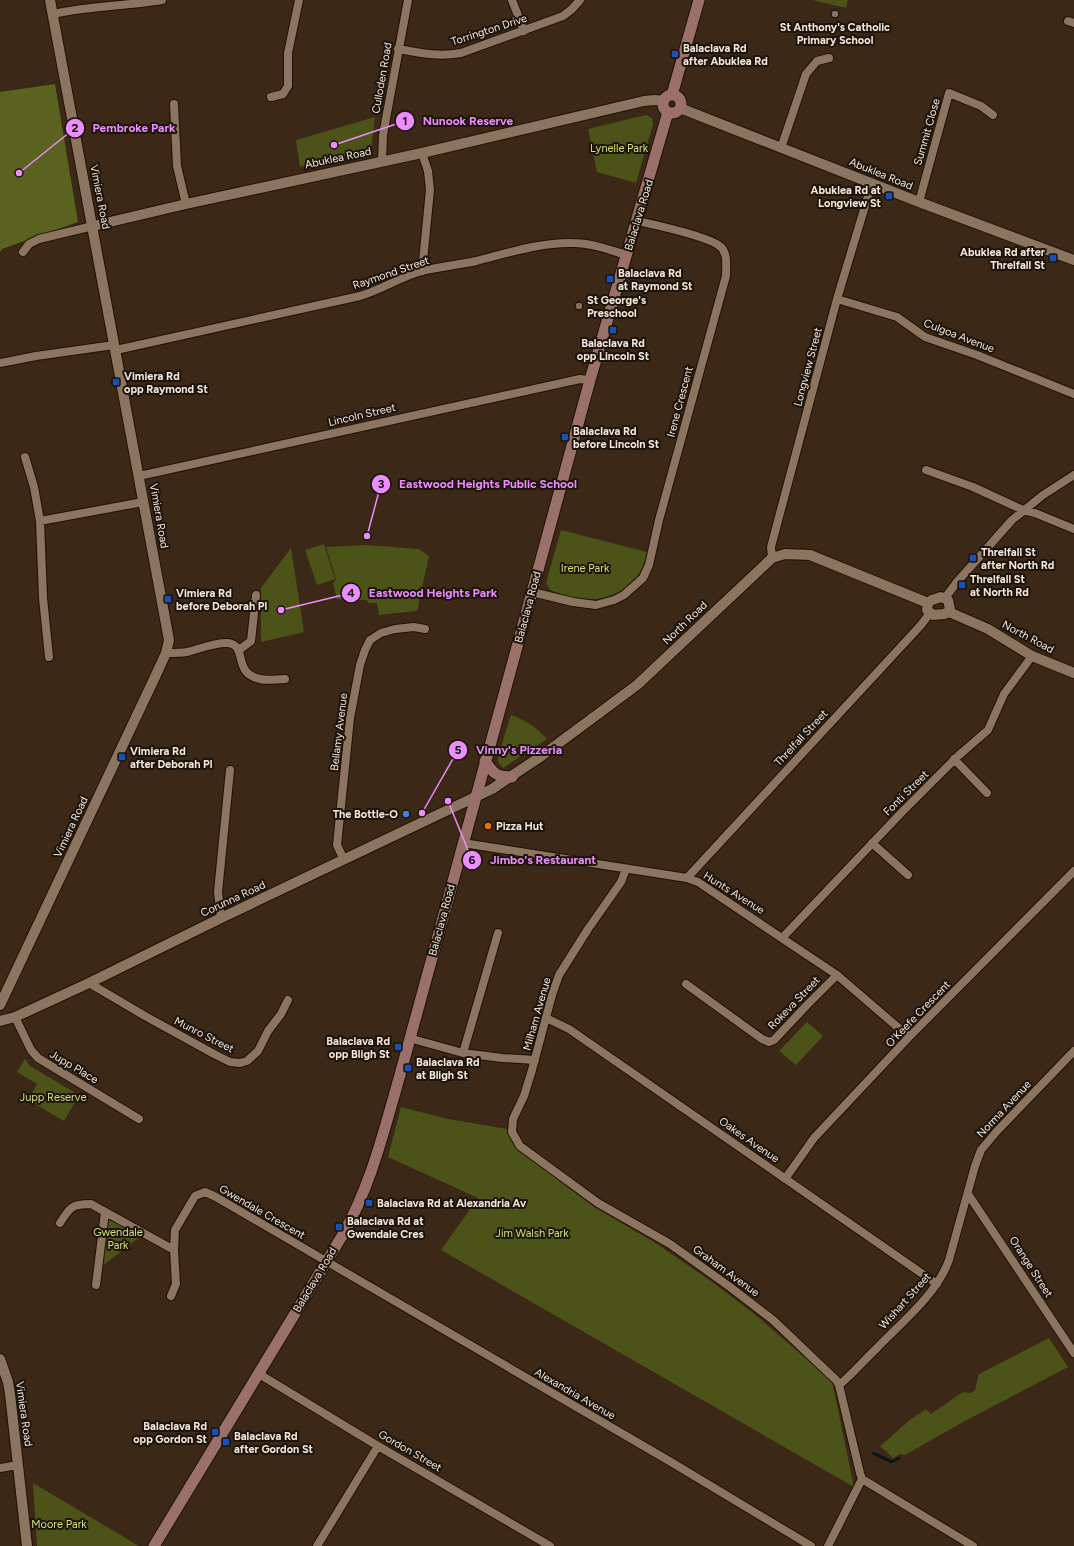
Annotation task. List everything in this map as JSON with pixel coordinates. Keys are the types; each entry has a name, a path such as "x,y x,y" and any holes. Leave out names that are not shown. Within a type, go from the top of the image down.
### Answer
{"main road":[{"path":"668,98 680,99 681,105 676,112 668,112 664,107 699,0"},
{"name":"Balaclava Road","path":"154,1546 327,1262 355,1212 370,1174 476,798 590,380 668,112"},
{"path":"485,761 495,774 502,777 512,777"}],"street":[{"name":"Vimiera Road","path":"0,1005 166,653 169,640 167,622 143,502 50,0"},
{"path":"53,14 76,9 137,4 162,0"},
{"path":"272,97 283,94 288,86 288,53 299,0"},
{"name":"Culloden Road","path":"382,161 383,135 408,0"},
{"path":"512,0 524,31"},
{"name":"Torrington Drive","path":"398,49 429,55 445,56 461,53 562,16 572,9 580,0"},
{"path":"781,148 806,74 817,61 829,58"},
{"name":"Summit Close","path":"919,202 949,93 981,106 993,115"},
{"name":"Abuklea Road","path":"23,252 29,244 39,239 93,226 644,101 668,98"},
{"path":"174,104 177,166 186,204"},
{"name":"Abuklea Road","path":"680,108 919,202 1074,260"},
{"path":"422,152 428,171 430,190 422,271"},
{"name":"Longview Street","path":"772,558 771,547 837,299 872,183"},
{"name":"Irene Crescent","path":"532,592 574,602 596,605 614,600 624,595 643,578 649,565 659,520 726,276 727,259 721,247 707,239 637,220"},
{"name":"Raymond Street","path":"0,363 36,356 115,348 360,296 422,271 557,243 582,243 626,255"},
{"name":"Culgoa Avenue","path":"837,299 897,317 925,337 977,355 1074,394"},
{"name":"Lincoln Street","path":"139,476 580,379 590,380"},
{"path":"25,457 34,487 40,521 43,598 49,657"},
{"path":"926,470 973,487 1023,510 1035,513 1074,529"},
{"path":"945,598 1012,520 1023,510 1074,474"},
{"path":"40,521 143,502"},
{"path":"772,558 785,554 810,555 929,608 937,615 949,612 950,609 949,603 945,598 941,597 932,600 929,608"},
{"name":"North Road","path":"476,798 512,777 638,685 772,558"},
{"path":"239,650 251,641 256,595"},
{"name":"Threlfall Street","path":"687,878 921,625 929,608"},
{"name":"North Road","path":"949,612 988,629 1032,656 1074,673"},
{"name":"Bellamy Avenue","path":"344,860 337,845 350,718 360,665 365,650 370,640 381,633 395,629 414,627 424,630"},
{"path":"166,653 188,652 226,642 234,644 239,650 242,665 247,674 261,679 285,678"},
{"name":"Fonti Street","path":"783,937 872,843 954,760 988,730 1004,694 1032,656"},
{"path":"954,760 987,793"},
{"path":"221,918 218,892 230,770"},
{"name":"Corunna Road","path":"0,1021 15,1018 221,918 476,798"},
{"path":"872,843 908,875"},
{"name":"Hunts Avenue","path":"463,844 626,870 687,878 698,882 783,937 837,975 909,1037"},
{"name":"Milham Avenue","path":"512,1132 513,1119 524,1096 559,975 588,929 621,882 626,870"},
{"name":"O'Keefe Crescent","path":"785,1179 814,1138 909,1037 1074,871"},
{"path":"463,1053 498,933"},
{"name":"Rokeva Street","path":"686,984 762,1039 769,1042 774,1040 806,1005 837,975"},
{"name":"Munro Street","path":"89,983 214,1054 230,1062 240,1063 247,1061 258,1051 268,1031 281,1014 288,1000"},
{"name":"Jupp Place","path":"15,1018 31,1050 38,1058 138,1119"},
{"name":"Oakes Avenue","path":"546,1018 569,1029 937,1284"},
{"path":"409,1038 463,1053 502,1058 535,1060"},
{"name":"Norma Avenue","path":"968,1194 975,1166 981,1150 997,1130 1074,1051"},
{"name":"Graham Avenue","path":"512,1132 520,1146 598,1203 670,1244 773,1320 836,1380 839,1385 862,1479"},
{"name":"Gwendale Crescent","path":"172,1296 176,1284 174,1250 175,1230 195,1196 205,1192 327,1262"},
{"name":"Wishart Street","path":"839,1385 897,1327 937,1284 945,1272 968,1194"},
{"name":"Orange Street","path":"968,1194 1074,1353"},
{"path":"60,1223 68,1211 77,1204 92,1204 174,1250"},
{"path":"96,1285 105,1212"},
{"name":"Alexandria Avenue","path":"327,1262 671,1462 811,1546"},
{"name":"Vimiera Road","path":"0,1359 8,1382 27,1546"},
{"name":"Gordon Street","path":"259,1374 378,1446 550,1546"},
{"path":"317,1546 378,1446"},
{"path":"0,1468 18,1465"},
{"path":"828,1546 862,1479 973,1546"}],"green space":[{"path":"812,0 848,0 846,8"},
{"path":"55,84 78,222 2,249 0,252 0,92"},
{"name":"Lynelle Park","path":"646,115 652,118 653,124 636,183 597,172 588,129"},
{"path":"375,117 371,150 300,167 296,140"},
{"name":"Irene Park","path":"561,530 647,552 642,568 636,578 623,590 607,597 589,600 580,599 569,597 550,590 546,583"},
{"path":"324,544 335,579 317,585 305,550"},
{"path":"367,545 419,549 429,556 417,611 379,615 377,603 369,603 366,600 337,599 333,583 336,579 326,547"},
{"path":"291,548 304,632 261,642 261,588"},
{"path":"511,715 530,724 547,739 503,768 498,762 499,753"},
{"path":"807,1022 823,1036 796,1065 779,1051"},
{"name":"Jupp Reserve","path":"25,1059 30,1066 79,1095 64,1121 28,1100 37,1084 17,1072"},
{"name":"Jim Walsh Park","path":"401,1107 448,1119 507,1129 516,1148 594,1207 654,1242 708,1279 752,1312 832,1381 854,1487 441,1250 478,1198 388,1157"},
{"name":"Gwendale Park","path":"108,1219 141,1236 102,1266"},
{"path":"1049,1338 1068,1367 963,1422 905,1455 900,1454 893,1458 880,1446 910,1420 926,1409 931,1414 963,1392 971,1393 975,1390 979,1374"},
{"name":"Moore Park","path":"33,1483 139,1546 37,1546"}],"waterway":[{"path":"873,1453 892,1462 899,1458"}],"place":[{"name":"St Anthony's Catholic Primary School","path":"835,14"},
{"name":"Balaclava Rd after Abuklea Rd","path":"675,54"},
{"name":"Nunook Reserve","path":"334,145"},
{"name":"Pembroke Park","path":"19,173"},
{"name":"Abuklea Rd at Longview St","path":"889,196"},
{"name":"Abuklea Rd after Threlfall St","path":"1053,258"},
{"name":"Balaclava Rd at Raymond St","path":"610,279"},
{"name":"St George's Preschool","path":"579,306"},
{"name":"Balaclava Rd opp Lincoln St","path":"613,330"},
{"name":"Vimiera Rd opp Raymond St","path":"116,382"},
{"name":"Balaclava Rd before Lincoln St","path":"565,437"},
{"name":"Eastwood Heights Public School","path":"367,536"},
{"name":"Threlfall St after North Rd","path":"973,558"},
{"name":"Threlfall St at North Rd","path":"962,585"},
{"name":"Vimiera Rd before Deborah Pl","path":"168,599"},
{"name":"Eastwood Heights Park","path":"281,610"},
{"name":"Vimiera Rd after Deborah Pl","path":"122,757"},
{"name":"Jimbo's Restaurant","path":"448,801"},
{"name":"Vinny's Pizzeria","path":"422,813"},
{"name":"The Bottle-O","path":"406,814"},
{"name":"Pizza Hut","path":"488,826"},
{"name":"Balaclava Rd opp Bligh St","path":"398,1047"},
{"name":"Balaclava Rd at Bligh St","path":"408,1068"},
{"name":"Balaclava Rd at Alexandria Av","path":"369,1203"},
{"name":"Balaclava Rd at Gwendale Cres","path":"339,1227"},
{"name":"Balaclava Rd opp Gordon St","path":"215,1432"},
{"name":"Balaclava Rd after Gordon St","path":"226,1442"}]}
